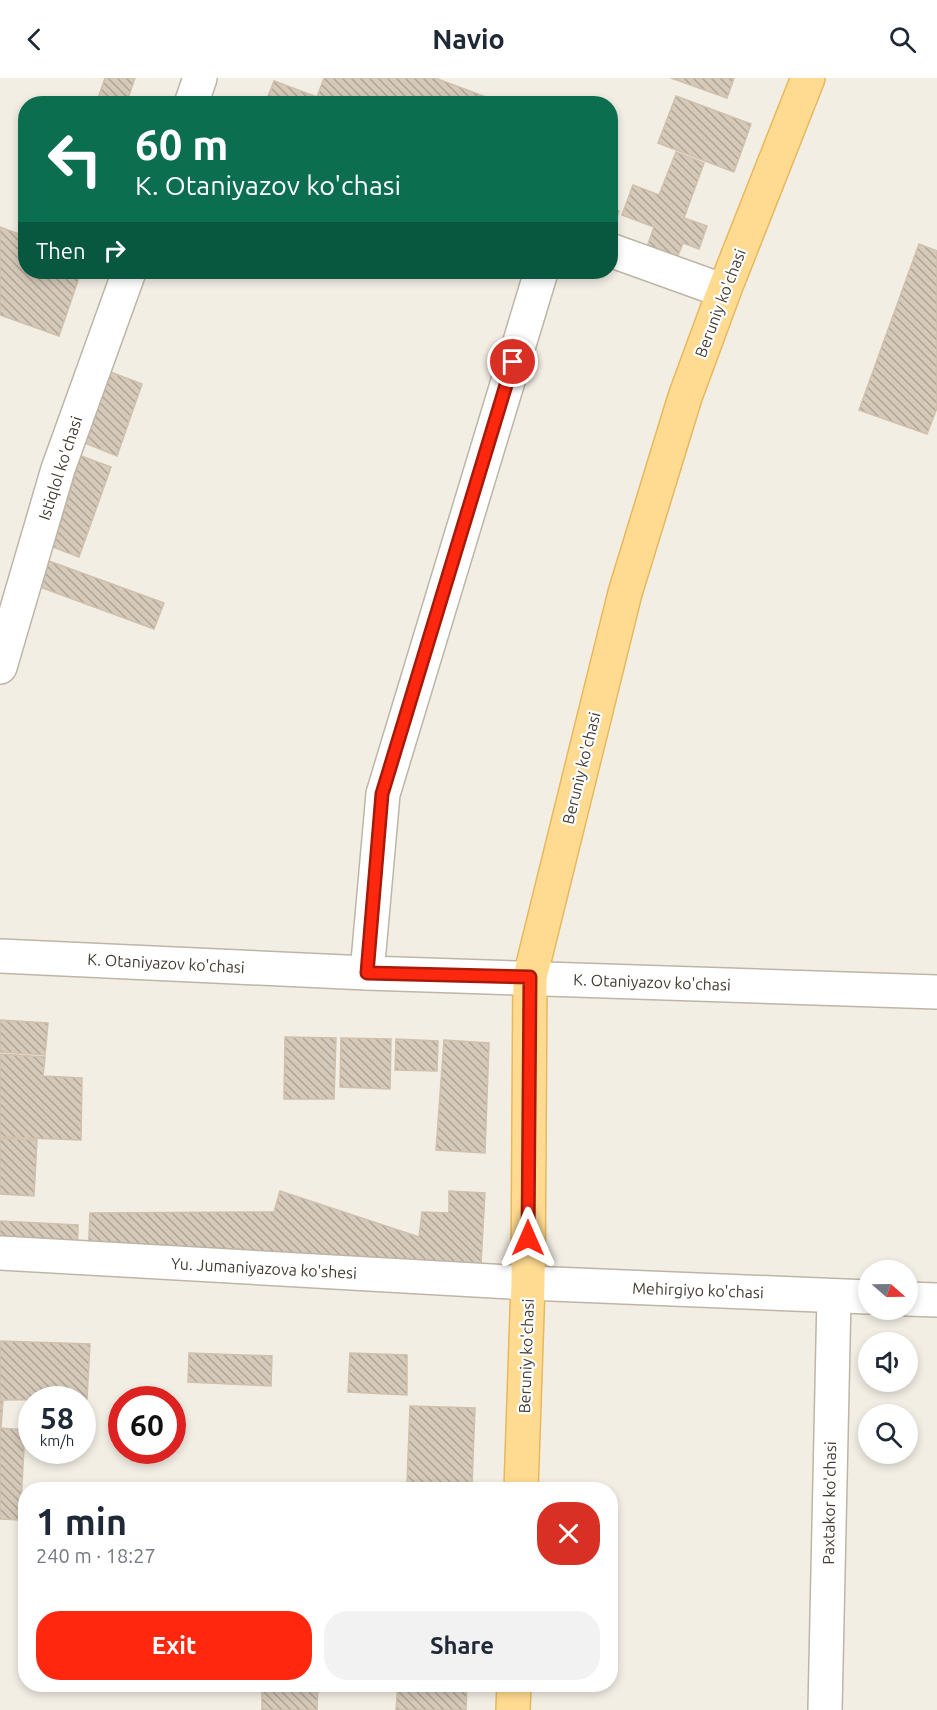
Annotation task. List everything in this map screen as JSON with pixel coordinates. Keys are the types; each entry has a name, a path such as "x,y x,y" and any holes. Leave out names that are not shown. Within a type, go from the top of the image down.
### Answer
{"main road":[{"name":"Beruniy ko'chasi","path":"521,1482 528,1283 530,977 625,593 685,398 723,291 808,78"},
{"path":"513,1710 514,1692"}],"street":[{"path":"618,253 723,291"},
{"name":"Istiqlol ko'chasi","path":"0,667 58,469 126,279"},
{"path":"367,973 382,794 539,279"},
{"name":"K. Otaniyazov ko'chasi","path":"0,956 367,973 937,992"},
{"name":"Yu. Jumaniyazova ko'shesi","path":"0,1253 528,1283"},
{"name":"Mehirgiyo ko'chasi","path":"528,1283 858,1297"},
{"name":"Paxtakor ko'chasi","path":"825,1710 834,1296"},
{"path":"918,1299 937,1300"}],"building":[{"path":"105,78 135,78 129,96 99,96"},
{"path":"324,78 435,78 483,96 317,96"},
{"path":"671,78 734,78 727,98"},
{"path":"274,81 314,96 268,96"},
{"path":"676,96 751,124 734,172 658,143"},
{"path":"676,152 704,163 684,218 707,226 699,249 683,243 677,258 647,247 654,227 622,215 633,185 659,195"},
{"path":"0,227 18,234 18,279 79,279 59,336 0,315"},
{"path":"919,244 937,251 937,408 927,434 859,410"},
{"path":"105,370 142,384 117,456 85,443"},
{"path":"81,456 111,467 79,557 53,547"},
{"path":"49,561 164,603 154,629 40,587"},
{"path":"0,1020 48,1023 45,1055 0,1052"},
{"path":"285,1037 336,1038 334,1099 284,1099"},
{"path":"341,1038 391,1039 390,1089 340,1087"},
{"path":"396,1039 438,1041 437,1071 395,1070"},
{"path":"444,1040 489,1043 485,1153 436,1150"},
{"path":"0,1054 45,1057 43,1076 82,1078 81,1140 0,1137"},
{"path":"0,1138 37,1140 34,1196 0,1194"},
{"path":"280,1191 419,1237 422,1212 449,1213 449,1191 485,1193 480,1280 88,1258 90,1213 274,1212"},
{"path":"0,1221 78,1225 77,1265 0,1260"},
{"path":"0,1341 90,1344 88,1386 18,1386 18,1400 3,1400 1,1428 18,1429 18,1464 23,1464 22,1482 18,1482 18,1520 0,1519"},
{"path":"189,1353 272,1356 271,1386 188,1382"},
{"path":"350,1353 407,1355 407,1395 348,1392"},
{"path":"410,1406 475,1408 472,1482 407,1482"},
{"path":"262,1692 318,1692 317,1710 262,1710"},
{"path":"397,1692 467,1692 466,1710 396,1710"}],"route":[{"path":"513,362 382,794 367,973 530,977 528,1238"}]}
